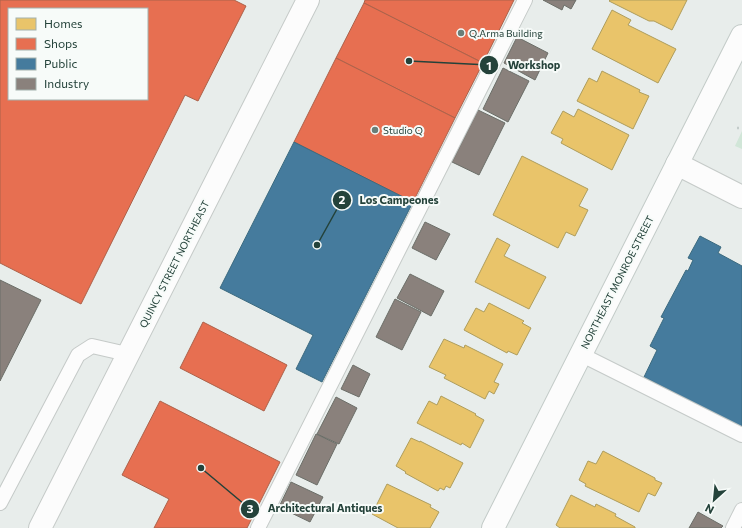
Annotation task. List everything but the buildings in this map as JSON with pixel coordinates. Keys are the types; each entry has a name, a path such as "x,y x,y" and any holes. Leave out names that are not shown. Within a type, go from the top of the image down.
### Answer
{"street":[{"name":"QUINCY STREET NORTHEAST","path":"40,528 308,0"},
{"name":"NORTHEAST MONROE STREET","path":"493,528 742,36"},
{"path":"677,164 742,197"}],"lane":[{"path":"258,528 525,0"},
{"path":"0,503 78,355 92,346 127,354"},
{"path":"580,354 742,435"},
{"path":"733,528 742,510"}],"path":[{"path":"737,128 742,128"}],"green space":[{"path":"742,131 742,149 735,146"}],"place":[{"name":"Q.Arma Building","path":"461,33"},
{"name":"Workshop","path":"409,61"},
{"name":"Studio Q","path":"375,130"},
{"name":"Los Campeones","path":"317,245"},
{"name":"Architectural Antiques","path":"201,468"}]}
